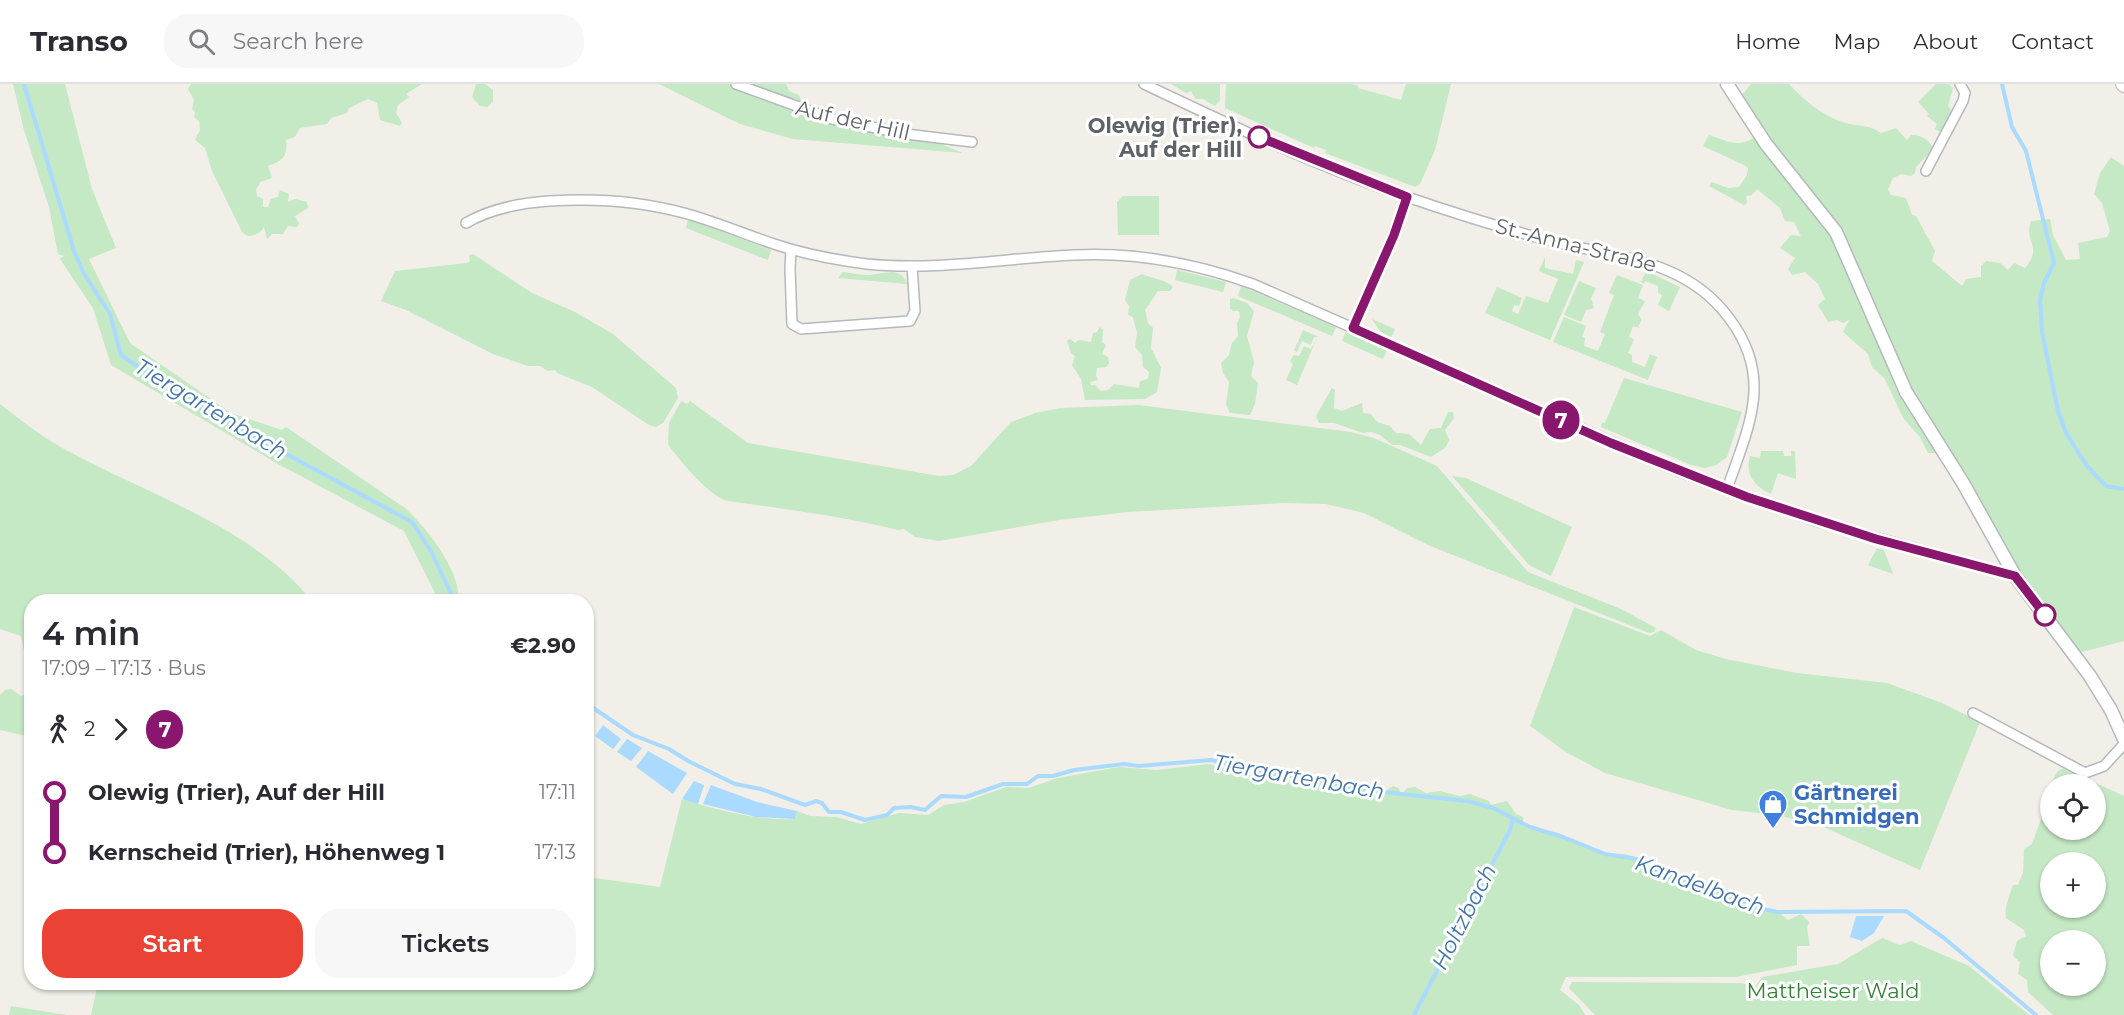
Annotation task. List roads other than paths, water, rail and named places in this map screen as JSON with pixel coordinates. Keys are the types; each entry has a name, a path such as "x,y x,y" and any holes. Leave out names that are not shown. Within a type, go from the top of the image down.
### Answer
{"street":[{"name":"Auf der Hill","path":"736,84 832,119 906,134 972,142"},
{"name":"St.-Anna-Straße","path":"1144,84 1316,163 1407,197 1560,243 1645,260 1685,278 1707,294 1730,319 1750,354 1755,378 1752,411 1727,489"},
{"path":"1727,84 1766,144 1836,232 1906,392 1963,483 2015,576 2095,685 2111,710 2124,738"},
{"path":"1926,171 1963,101 1965,93 1960,84"},
{"path":"1353,328 1394,235 1407,197"},
{"path":"466,223 502,208 523,204 584,199 613,201 684,213 791,250 848,261 912,266 1076,255 1152,259 1233,277 1611,443 1727,489 1816,521 2015,576"},
{"path":"791,250 789,269 792,324 801,329 910,321 915,311 912,266"},
{"path":"1974,713 2085,773 2104,766 2124,744"}],"water":[{"path":"603,725 621,739 613,749 595,736"},
{"path":"627,739 642,748 631,761 617,752"},
{"path":"648,751 687,773 673,794 636,767"},
{"path":"694,781 704,785 698,804 682,799"},
{"path":"711,785 757,802 797,811 795,819 756,817 703,804"},
{"path":"1856,916 1884,916 1874,933 1862,941 1850,937"}],"waterway":[{"name":"Tiergartenbach","path":"24,84 74,251 83,272 110,314 121,355 190,402 412,522 431,551 451,594"},
{"path":"2002,84 2012,127 2026,151 2054,263 2044,283 2040,300 2042,331 2058,411 2066,433 2087,466 2106,486 2124,489"},
{"name":"Tiergartenbach","path":"594,708 633,735 669,749 735,784 761,789 805,805 816,801 822,803 829,812 841,812 865,820 887,815 894,808 911,807 925,810 941,796 966,797 1003,784 1027,784 1038,776 1053,776 1074,770 1124,764 1139,766 1211,760 1270,775 1300,776 1381,792 1467,801 1493,808 1530,827 1605,854 1636,859 1659,875 1683,878 1724,890 1755,907 1777,912 1906,911 1944,938 2036,1015"},
{"name":"Holtzbach","path":"1414,1015 1510,830 1513,819"}],"place":[{"name":"Olewig (Trier), Auf der Hill","path":"1259,137"},
{"name":"Gärtnerei Schmidgen","path":"1773,830"}],"water label":[{"name":"Kandelbach","path":"1700,885"}],"park label":[{"name":"Mattheiser Wald","path":"1833,990"}]}
